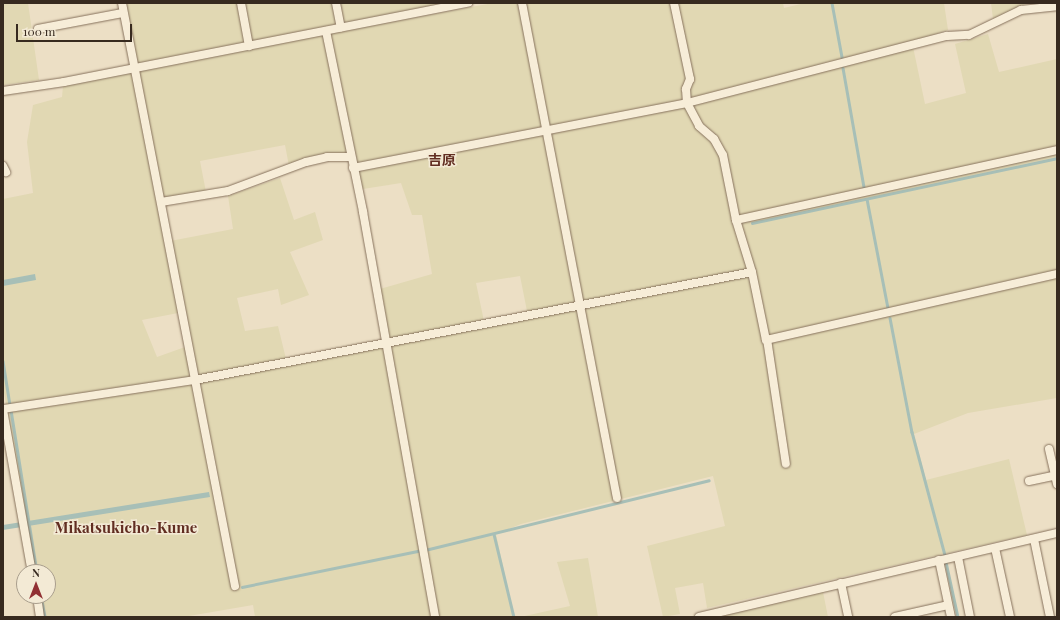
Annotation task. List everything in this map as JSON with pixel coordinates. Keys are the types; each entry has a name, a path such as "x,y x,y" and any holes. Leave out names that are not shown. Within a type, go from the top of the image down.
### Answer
{"street":[{"path":"122,3 235,586"},
{"path":"241,3 250,46"},
{"path":"336,3 340,28"},
{"path":"3,91 134,68 468,3"},
{"path":"522,3 581,304 617,498"},
{"path":"674,3 690,79 686,89 687,102 698,126 714,138 724,155 736,220 752,272 768,339 786,464"},
{"path":"353,168 687,102 947,36 969,35 1021,10 1057,6"},
{"path":"38,29 123,13"},
{"path":"326,31 353,168 435,617"},
{"path":"736,220 1057,150"},
{"path":"161,202 228,191 306,162 327,158 351,158"},
{"path":"31,564 12,460 6,439 3,409 195,380 752,272"},
{"path":"768,339 1057,274"},
{"path":"1049,449 1057,484"},
{"path":"3,461 12,460"},
{"path":"1029,481 1056,475"},
{"path":"702,617 939,560 1057,534"},
{"path":"1034,539 1050,617"},
{"path":"996,548 1010,617"},
{"path":"958,557 970,617"},
{"path":"939,560 951,617"},
{"path":"841,583 848,617"},
{"path":"38,604 40,617"},
{"path":"896,617 948,605"}],"shaded area":[{"path":"3,3 28,3 39,80 3,85"},
{"path":"124,3 447,3 247,43 330,33 493,3 783,3 784,8 805,3 944,3 948,30 912,42 925,104 966,93 955,44 988,34 999,72 1057,59 1057,398 968,413 914,434 926,480 1009,459 1027,535 707,608 703,583 675,588 680,614 663,617 647,546 725,526 713,476 521,524 496,534 514,617 255,617 253,605 183,617 44,617 42,604 56,604 56,564 35,564 3,387 3,199 33,193 27,142 33,105 62,97 63,86 137,70","holes":["285,145 289,166 353,155 363,189 401,183 412,215 422,215 432,274 380,289 388,339 286,359 278,326 245,331 237,298 278,289 281,305 309,295 290,252 323,240 315,212 294,220 280,178 228,196 233,229 165,242 157,200 206,192 200,161","520,276 528,316 485,326 476,283","178,313 185,347 157,357 142,320"]},
{"path":"991,3 1027,3 993,19"},
{"path":"588,558 598,617 520,617 570,606 557,562"},
{"path":"823,592 828,617 715,617"}],"water":[{"path":"35,274 36,280 3,286 3,280"},
{"path":"209,492 210,497 3,530 3,525"}],"waterway":[{"path":"832,3 842,57"},
{"path":"843,68 864,187"},
{"path":"752,223 1057,158"},
{"path":"867,199 888,308"},
{"path":"890,318 912,432 945,555"},
{"path":"3,361 10,405"},
{"path":"11,410 36,564"},
{"path":"425,550 709,480"},
{"path":"494,534 514,617"},
{"path":"242,587 418,551"},
{"path":"946,562 958,617"},
{"path":"43,604 45,617"}],"district":[{"name":"吉原","path":"442,160"},
{"name":"Mikatsukicho-Kume","path":"126,528"}]}
